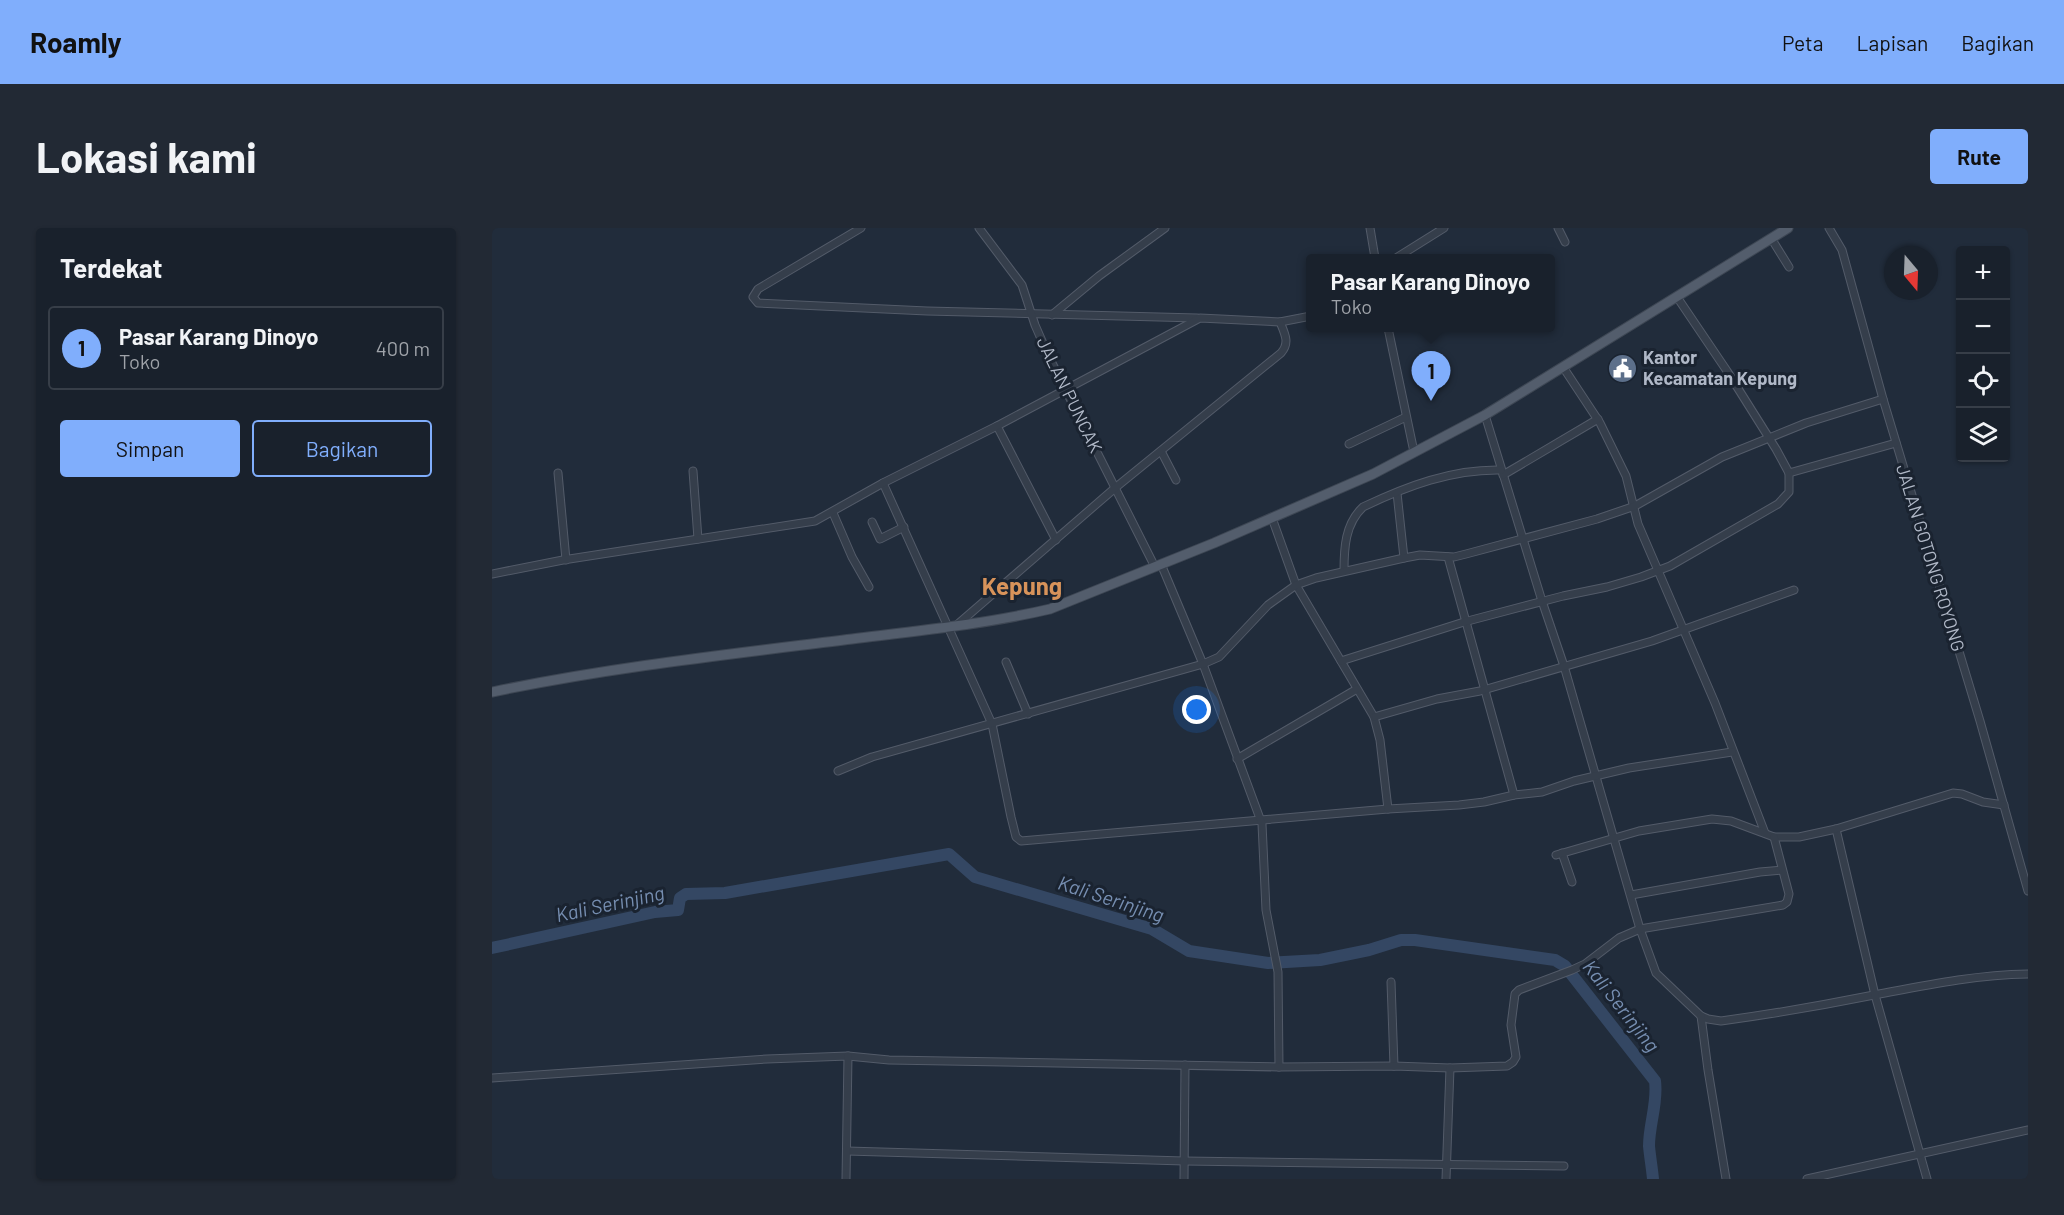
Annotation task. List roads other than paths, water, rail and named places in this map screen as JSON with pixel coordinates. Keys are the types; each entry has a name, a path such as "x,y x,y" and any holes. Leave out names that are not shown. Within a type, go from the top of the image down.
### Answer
{"main road":[{"path":"492,692 625,668 953,625 1025,615 1050,609 1272,518 1373,474 1414,453 1485,415 1788,228"}],"street":[{"path":"861,228 758,289 753,297 754,300 758,303 1052,315 1280,322 1306,317"},
{"name":"JALAN PUNCAK","path":"979,228 1022,285 1040,337 1065,389 1158,566 1202,660 1261,824 1266,910 1278,972 1279,1067"},
{"path":"1052,315 1099,276 1165,228"},
{"path":"1370,228 1374,254"},
{"path":"1402,254 1444,228"},
{"path":"1558,228 1565,242"},
{"name":"JALAN GOTONG ROYONG","path":"1828,228 1832,237 1839,242 2028,891"},
{"path":"1771,238 1789,267"},
{"path":"1341,661 1464,622 1607,587 1670,566 1778,504 1789,492 1789,473 1677,297"},
{"path":"492,574 566,560 815,521 1200,318"},
{"path":"953,625 1115,488 1281,353 1287,342 1280,322"},
{"path":"1389,332 1414,453"},
{"path":"1563,367 1598,419 1626,476 1638,524 1715,703 1765,833"},
{"path":"838,771 872,757 1027,709 1219,657 1268,605 1296,585 1344,571 1404,558 1420,555 1448,557 1523,540 1635,507 1722,457 1806,423 1883,399"},
{"path":"1485,415 1564,666 1640,929 1656,973 1701,1016 1721,1021 1987,975 2028,974"},
{"path":"1349,444 1406,417"},
{"path":"1344,571 1350,526 1355,514 1363,507 1434,478 1462,471 1502,473 1598,419"},
{"path":"997,426 1056,540"},
{"path":"1789,473 1896,443"},
{"path":"1161,451 1176,480"},
{"path":"693,471 698,539"},
{"path":"558,473 566,560"},
{"path":"884,483 953,625 990,722 1011,817 1017,837 1021,841 1261,824 1388,808 1459,806 1542,792 1596,775 1732,752"},
{"path":"1397,493 1404,558"},
{"path":"832,513 868,587"},
{"path":"1272,518 1296,585 1374,717 1380,740 1388,808"},
{"path":"872,522 880,539 904,527"},
{"path":"1448,557 1464,622 1509,769 1514,795"},
{"path":"1374,717 1437,699 1484,689 1683,631 1794,590"},
{"path":"1006,662 1027,709"},
{"path":"1237,759 1357,689"},
{"path":"1572,882 1559,854 1639,831 1712,819 1731,821 1774,837 1800,837 1836,829 1953,793 1983,802 2004,805"},
{"path":"1836,829 1875,995 1927,1179"},
{"path":"492,1078 767,1059 848,1056 889,1060 1279,1067 1507,1066 1513,1062 1516,1052 1511,1024 1515,994 1527,987 1559,977 1619,938 1640,929 1783,905 1789,899 1774,837"},
{"path":"1631,895 1782,870"},
{"path":"1391,982 1394,1066"},
{"path":"1701,1016 1726,1179"},
{"path":"846,1179 848,1056"},
{"path":"1184,1179 1185,1065"},
{"path":"1446,1179 1450,1068"},
{"path":"1808,1179 2028,1130"},
{"path":"847,1151 1184,1161 1564,1166"}],"waterway":[{"name":"Kali Serinjing","path":"492,948 655,912 678,910 680,898 686,894 725,893 949,854 975,877 1152,929 1189,951 1268,963 1320,960 1369,950 1401,940 1415,940 1555,960 1565,966 1655,1081 1649,1146 1653,1179"}],"place":[{"name":"Kantor Kecamatan Kepung","path":"1622,368"},
{"name":"Pasar Karang Dinoyo","path":"1431,401"}],"district":[{"name":"Kepung","path":"1022,587"}]}
